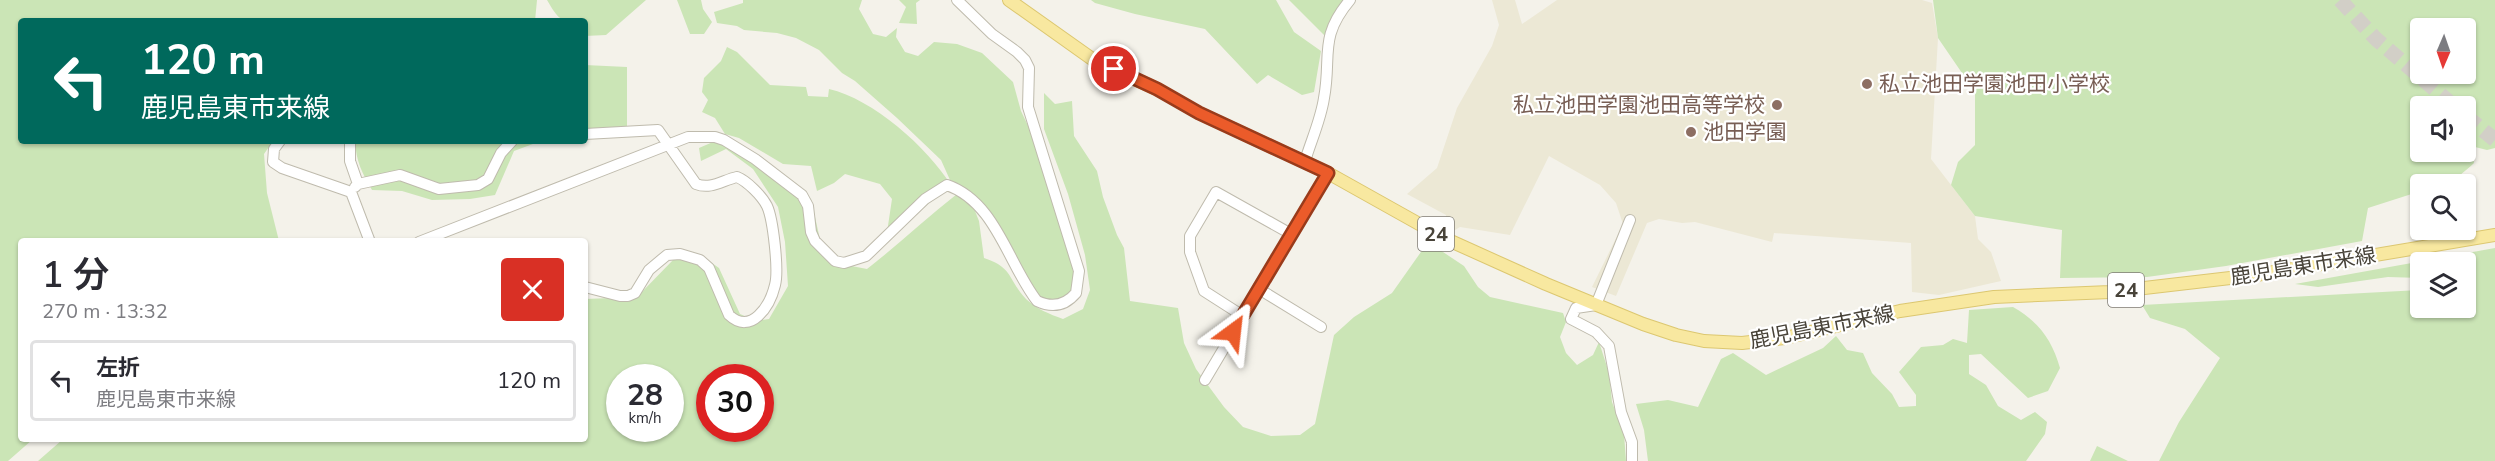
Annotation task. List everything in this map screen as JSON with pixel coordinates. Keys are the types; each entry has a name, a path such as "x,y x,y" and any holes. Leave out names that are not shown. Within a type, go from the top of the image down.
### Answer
{"main road":[{"name":"鹿児島東市来線","path":"1009,0 1095,61 1157,89 1199,113 1305,161 1446,239 1536,280 1643,324 1704,341 1742,343 1785,338 1900,311 1994,297 2110,292 2256,275 2495,235"}],"street":[{"path":"429,238 688,137 715,137 755,159 802,195 808,206 811,232 815,241 835,261 851,262 866,256 925,199 947,185 957,189 979,208 994,228 1037,301 1054,306 1063,304 1076,293 1079,271 1031,122 1028,107 1029,68 1017,52 992,34 957,0"},
{"path":"1305,161 1324,98 1326,45 1332,28 1350,0"},
{"path":"588,134 652,129 662,133 696,184 703,187 737,177 744,180 767,206 777,260 776,283 761,314 751,322 735,321 726,310 709,268 700,260 680,254 667,255 649,270 635,292 628,296 588,288"},
{"path":"278,144 274,149 273,162 282,168 355,188 400,175 439,189 478,185 488,179 501,153 509,144"},
{"path":"350,144 350,162 355,188 369,238"},
{"path":"1205,380 1328,173"},
{"path":"1243,316 1203,291 1188,244 1200,218 1216,192 1291,234"},
{"path":"1630,220 1596,304 1576,308 1570,319 1596,332 1609,345 1621,412 1632,442 1632,461"},
{"path":"1259,289 1321,327"}],"shaded area":[{"name":"池田学園","path":"1492,0 1515,0 1522,24 1557,0 1922,0 1932,3 1938,38 1931,159 1975,216 1978,239 1991,252 2001,281 1939,295 1912,292 1911,243 1774,233 1772,242 1695,222 1682,223 1659,219 1647,223 1616,296 1592,287 1623,224 1616,203 1600,185 1549,156 1510,235 1460,227 1455,230 1446,225 1446,215 1407,194 1437,168 1457,108 1492,46 1499,25"}],"green space":[{"path":"0,0 537,0 535,18 18,18 18,144 271,144 264,154 267,193 278,238 18,238 18,442 30,442 8,461 0,461"},
{"path":"547,0 646,0 606,35 588,36 588,18 561,18"},
{"path":"677,0 701,0 703,9 712,22 704,34 690,34"},
{"path":"743,0 862,0 859,9 873,34 886,37 897,28 896,37 905,52 918,56 934,42 957,44 982,53 1013,82 1021,111 1055,183 1074,276 1072,292 1064,299 1045,301 1038,295 997,224 969,190 950,180 941,160 819,50 796,38 777,33 744,30 737,26 717,23 714,12 743,3"},
{"path":"899,0 920,0 916,3 917,24 899,23 906,7"},
{"path":"1091,0 1276,0 1294,32 1321,51 1314,92 1302,95 1268,75 1257,84 1205,29 1135,14"},
{"path":"1289,0 1347,0 1325,36"},
{"path":"1933,0 2495,0 2495,148 2487,150 2476,147 2476,96 2410,96 2410,162 2474,163 2461,174 2410,174 2410,195 2368,208 2362,241 2226,266 2147,277 2060,278 2062,230 1975,216 1951,185 1958,162 1975,145 1975,92 1938,38"},
{"path":"727,47 737,52 770,85 806,87 808,96 828,97 829,89 846,94 881,114 928,155 951,185 886,239 892,199 880,184 845,174 834,183 817,191 811,166 783,164 739,138 725,134 715,118 702,112 708,100 702,92 704,78 721,61"},
{"path":"588,65 627,67 627,137 588,138"},
{"path":"1044,93 1055,104 1072,101 1074,136 1097,171 1103,197 1124,248 1130,301 1178,308 1184,343 1196,369 1224,407 1243,427 1271,436 1300,435 1315,424 1334,335 1354,317 1392,293 1428,242 1464,266 1478,287 1490,297 1563,313 1566,322 1560,337 1566,353 1577,365 1593,355 1599,342 1609,373 1612,402 1624,434 1626,461 38,461 60,442 588,442 588,299 637,297 673,260 699,254 719,268 740,314 756,321 769,319 788,286 785,242 778,207 753,169 726,149 701,161 699,148 720,139 811,199 823,253 836,263 867,269 957,194 971,201 979,221 984,258 1005,270 1026,299 1043,311 1063,319 1083,309 1090,290 1085,255 1068,194 1044,129"},
{"path":"355,144 533,144 514,151 495,195 470,199 432,200 402,191 372,190 360,167"},
{"path":"2495,248 2495,461 2159,461 2179,422 2220,358 2185,329 2150,318 2142,305 2410,290 2410,318 2476,318 2476,252 2473,252"},
{"path":"2410,263 2410,278 2388,277 2318,287 2295,284"},
{"path":"2013,307 2037,326 2053,349 2060,368 2048,391 2028,398 1981,354 1969,355 1969,374 1986,385 1998,406 2021,420 2035,412 2047,422 2045,434 2026,461 1648,461 1644,430 1636,404 1668,400 1698,407 1721,359 1733,353 1766,375 1823,348 1836,336 1847,350 1863,353 1872,373 1892,394 1899,407 1916,406 1916,395 1899,372 1921,347 1943,345 1953,339 1967,343 1969,310"},
{"path":"2097,446 2128,461 2090,461"}],"tunnel":[{"path":"2340,0 2376,39 2442,96"},
{"path":"2476,124 2495,140"}],"place":[{"name":"私立池田学園池田小学校","path":"1867,84"},
{"name":"私立池田学園池田高等学校","path":"1777,105"},
{"name":"池田学園","path":"1691,132"}],"route":[{"path":"1114,69 1157,89 1199,113 1328,173 1233,332"}]}
